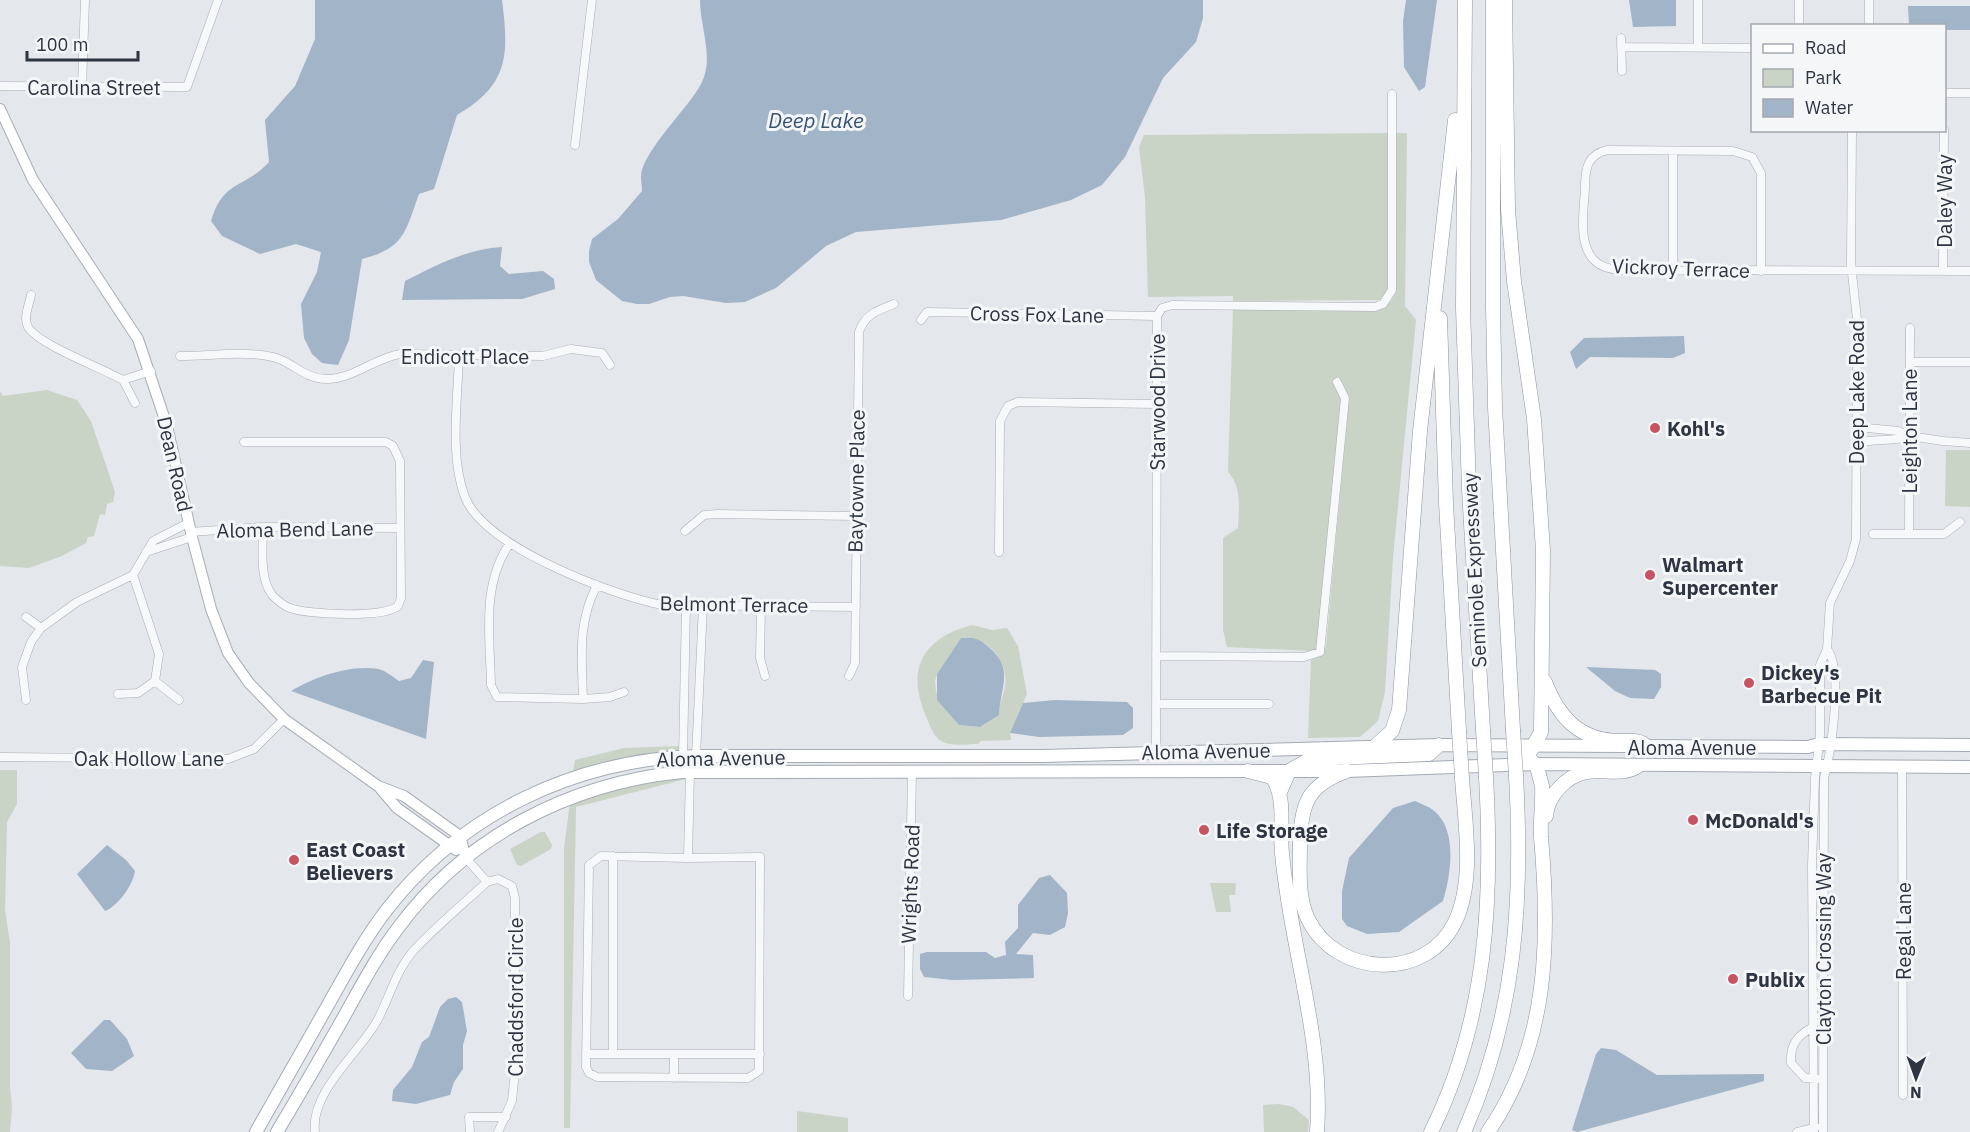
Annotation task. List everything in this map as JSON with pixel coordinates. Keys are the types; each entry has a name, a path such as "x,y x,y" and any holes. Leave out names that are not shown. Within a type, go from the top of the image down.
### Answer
{"highway":[{"name":"Seminole Expressway","path":"1431,1132 1459,1061 1479,982 1490,894 1486,777 1466,411 1462,217 1465,0"},
{"name":"Seminole Expressway","path":"1464,1132 1500,1030 1516,941 1520,863 1495,407 1492,284 1493,0"},
{"path":"1506,0 1508,210 1514,281 1534,419 1543,550 1542,723 1528,753 1514,770"},
{"path":"1373,748 1392,731 1399,710 1420,431 1464,59"},
{"path":"1347,771 1319,785 1306,801 1300,839 1301,896 1308,921 1326,944 1347,958 1370,965 1402,963 1420,957 1440,942 1455,920 1465,873 1462,778 1446,503 1439,273"},
{"path":"1542,675 1557,710 1579,732 1600,740 1642,742 1647,747"},
{"path":"1280,792 1289,771 1303,762 1317,758 1429,754 1439,745"},
{"path":"1488,1132 1518,1079 1539,1007 1545,952 1542,786 1528,753"},
{"path":"1543,845 1548,806 1567,780 1591,770 1630,770 1638,766"},
{"path":"1248,771 1272,777 1280,792 1284,883 1316,1076 1317,1132"}],"main road":[{"name":"Dean Road","path":"0,109 33,180 102,280 138,339 151,371 167,426 190,531 211,609 228,653 249,683 284,719 378,786 397,808 466,858"},
{"name":"Aloma Avenue","path":"1528,753 1647,747 1808,747 1825,744 1970,745"},
{"name":"Aloma Avenue","path":"256,1132 375,926 409,883 460,836 512,803 569,778 629,762 683,756 937,756 1439,745 1638,766 1970,767"},
{"path":"1037,772 1051,766 1142,762 1156,752"},
{"path":"662,774 696,756"},
{"path":"690,772 727,756"},
{"path":"912,772 937,756"},
{"name":"Aloma Avenue","path":"277,1132 397,928 427,894 466,858 512,826 561,801 609,784 662,774 690,772 1514,770"},
{"name":"Dean Road","path":"378,786 404,796 460,836"},
{"path":"460,836 466,858"},
{"path":"308,1039 312,1058 308,1079"}],"street":[{"path":"82,87 85,0"},
{"name":"Carolina Street","path":"0,86 187,87 218,0"},
{"path":"575,145 592,0"},
{"path":"1698,0 1698,47"},
{"path":"1799,0 1799,24"},
{"path":"1869,0 1869,24"},
{"path":"1622,70 1621,43 1751,48"},
{"path":"1946,93 1970,93"},
{"name":"Starwood Drive","path":"1156,752 1157,316 1162,308 1172,304 1376,306 1383,304 1392,290 1392,94"},
{"name":"Deep Lake Road","path":"1821,767 1825,744 1820,665 1827,649 1830,603 1850,561 1856,539 1857,308 1852,271 1852,132"},
{"name":"Daley Way","path":"1943,271 1944,132"},
{"name":"Vickroy Terrace","path":"1761,271 1761,179 1756,161 1746,154 1733,151 1608,150 1597,154 1589,161 1585,171 1585,241 1595,261 1605,267 1619,270 1761,271 1970,271"},
{"path":"1672,270 1673,151"},
{"path":"31,295 26,316 27,326 40,339 123,380 135,403"},
{"name":"Baytowne Place","path":"849,676 855,663 859,332 862,323 873,312 894,304"},
{"name":"Cross Fox Lane","path":"921,320 927,312 1157,316"},
{"name":"Leighton Lane","path":"1909,534 1910,328"},
{"name":"Endicott Place","path":"180,356 267,355 284,360 304,375 328,379 349,374 383,357 400,354 543,356 571,349 602,353 610,365"},
{"name":"Belmont Terrace","path":"459,355 457,463 460,482 465,499 474,511 510,543 548,564 630,598 686,606 856,607"},
{"path":"1910,362 1970,362"},
{"path":"123,380 151,371"},
{"path":"1156,656 1304,657 1320,651 1346,398 1337,382"},
{"path":"999,552 1000,421 1008,406 1018,402 1156,404"},
{"path":"1857,427 1898,431 1909,436 1970,442"},
{"path":"1856,444 1864,441 1897,440 1909,436"},
{"path":"244,442 386,442 393,446 399,461 401,598 393,611 384,613 303,612 279,602 272,594 266,579 263,527"},
{"path":"685,531 704,515 856,516"},
{"path":"1874,534 1944,534 1960,522"},
{"name":"Aloma Bend Lane","path":"133,574 153,541 190,531 263,527 400,528"},
{"name":"Aloma Bend Lane","path":"146,552 190,531"},
{"path":"510,543 499,559 491,584 493,693 497,697 583,699 610,697 624,692"},
{"path":"26,700 22,667 31,642 41,628 77,602 133,574 159,654 155,681 138,693 118,694"},
{"path":"583,699 582,627 584,612 597,585"},
{"path":"683,756 686,606"},
{"path":"696,756 703,606"},
{"path":"761,606 760,658 765,676"},
{"path":"26,617 41,628"},
{"name":"Deep Lake Road","path":"1821,767 1834,665 1827,649"},
{"path":"155,681 179,700"},
{"path":"1156,704 1269,704"},
{"name":"Oak Hollow Lane","path":"0,757 228,759 254,749 284,719"},
{"name":"Clayton Crossing Way","path":"1814,1130 1812,865 1821,767"},
{"name":"Clayton Crossing Way","path":"1821,767 1824,778 1823,1128"},
{"name":"Regal Lane","path":"1902,767 1903,1095"},
{"path":"688,858 690,772"},
{"name":"Wrights Road","path":"908,996 912,772"},
{"path":"601,856 688,858 760,857 759,1071 748,1078 597,1077 589,1073 586,1053 589,865 601,856"},
{"path":"613,856 613,1053"},
{"path":"306,1132 315,1129 321,1101 377,1020 405,962 487,882 466,858"},
{"name":"Chaddsford Circle","path":"487,882 498,879 506,881 512,886 515,898 515,1072 512,1101 499,1132"},
{"path":"1814,1027 1800,1034 1790,1051 1791,1063 1797,1073 1814,1079 1823,1079"},
{"path":"586,1053 760,1054"},
{"path":"674,1054 675,1078"},
{"path":"470,1132 470,1117 506,1117"},
{"path":"1797,1132 1823,1128"}],"green space":[{"path":"1388,133 1388,289 1381,300 1233,301 1233,296 1148,297 1145,197 1139,147 1144,135"},
{"path":"1396,133 1407,133 1405,306 1416,320 1393,558 1385,692 1378,721 1360,737 1308,738 1311,660 1322,655 1326,646 1349,398 1338,377 1332,381 1342,399 1317,648 1311,651 1227,647 1223,630 1223,538 1238,528 1239,505 1236,484 1228,472 1233,309 1375,311 1388,304 1396,291"},
{"path":"47,390 77,400 91,421 115,492 113,502 107,504 105,515 100,514 94,536 88,537 86,543 62,556 29,568 0,566 0,391 3,396"},
{"path":"1946,450 1970,450 1970,507 1945,506"},
{"path":"972,625 992,630 1007,628 1018,646 1027,694 1010,733 1011,740 981,741 978,744 949,744 938,739 932,729 920,697 919,669 923,657 931,646 955,631","holes":["961,638 983,642 996,653 1004,669 1005,678 999,715 980,727 959,725 936,692 935,681 937,674"]},
{"path":"680,746 679,752 628,758 573,772 575,760 624,748"},
{"path":"0,770 17,770 17,804 7,822 5,910 10,943 12,1107 10,1132 0,1132"},
{"path":"686,777 686,779 576,807 570,1128 564,1128 564,848 570,802 610,789"},
{"path":"545,832 552,845 551,849 521,866 517,865 510,849"},
{"path":"1210,883 1236,883 1235,895 1229,895 1231,912 1216,912"},
{"path":"1279,1104 1293,1107 1309,1120 1308,1132 1264,1132 1263,1105"},
{"path":"797,1111 848,1118 848,1132 797,1132"}],"water":[{"path":"315,0 502,0 504,20 505,53 502,67 487,92 457,115 434,189 419,194 406,228 395,244 376,255 362,259 349,340 338,365 322,363 312,354 304,338 301,304 317,272 321,252 296,244 260,254 222,236 211,221 216,208 228,191 260,171 269,162 265,120 295,86 315,39"},
{"name":"Deep Lake","path":"700,0 1203,0 1203,18 1196,42 1163,78 1125,157 1102,185 1071,200 1001,220 856,232 826,246 776,288 745,302 726,303 683,296 670,297 649,304 622,301 596,280 589,262 592,239 618,219 642,191 641,177 649,155 702,82 707,63 707,52"},
{"path":"1406,0 1437,0 1425,87 1419,91 1404,67 1403,21"},
{"path":"1629,0 1676,0 1676,26 1633,27"},
{"path":"1908,6 1970,6 1970,30 1946,30 1946,24 1909,24"},
{"path":"502,247 500,266 509,274 543,271 554,279 555,289 522,299 402,300 405,281 464,254"},
{"path":"1684,336 1685,353 1673,358 1590,357 1576,369 1570,352 1584,338"},
{"path":"961,638 974,638 984,643 998,657 1004,672 999,715 980,727 959,725 937,700 937,674"},
{"path":"423,660 434,662 426,739 291,691 310,681 356,668 381,670 399,681 411,678"},
{"path":"1586,667 1655,670 1661,674 1661,687 1654,699 1630,698 1615,691"},
{"path":"1055,700 1127,702 1133,708 1133,728 1123,735 1039,737 1010,733 1023,703"},
{"path":"1415,801 1433,810 1441,818 1446,828 1450,865 1443,901 1399,932 1367,934 1347,926 1342,919 1342,891 1349,858 1393,808"},
{"path":"107,845 126,860 135,871 124,894 115,905 105,911 77,874"},
{"path":"1050,875 1067,893 1068,913 1065,927 1050,935 1033,933 1016,954 1033,955 1034,978 953,980 924,977 920,969 920,954 927,952 986,952 995,958 1006,955 1005,942 1018,928 1018,905 1039,878"},
{"path":"456,997 462,1002 467,1031 463,1045 463,1069 454,1082 450,1095 416,1104 392,1101 393,1090 412,1067 422,1042 429,1037 440,1007 448,999"},
{"path":"104,1020 110,1020 127,1039 134,1056 112,1071 86,1069 71,1053"},
{"path":"1601,1048 1616,1050 1657,1075 1764,1074 1764,1081 1577,1132 1572,1130 1596,1054"}],"place":[{"name":"Kohl's","path":"1655,428"},
{"name":"Walmart Supercenter","path":"1650,575"},
{"name":"Dickey's Barbecue Pit","path":"1749,683"},
{"name":"McDonald's","path":"1693,820"},
{"name":"Life Storage","path":"1204,830"},
{"name":"East Coast Believers","path":"294,860"},
{"name":"Publix","path":"1733,979"}]}
